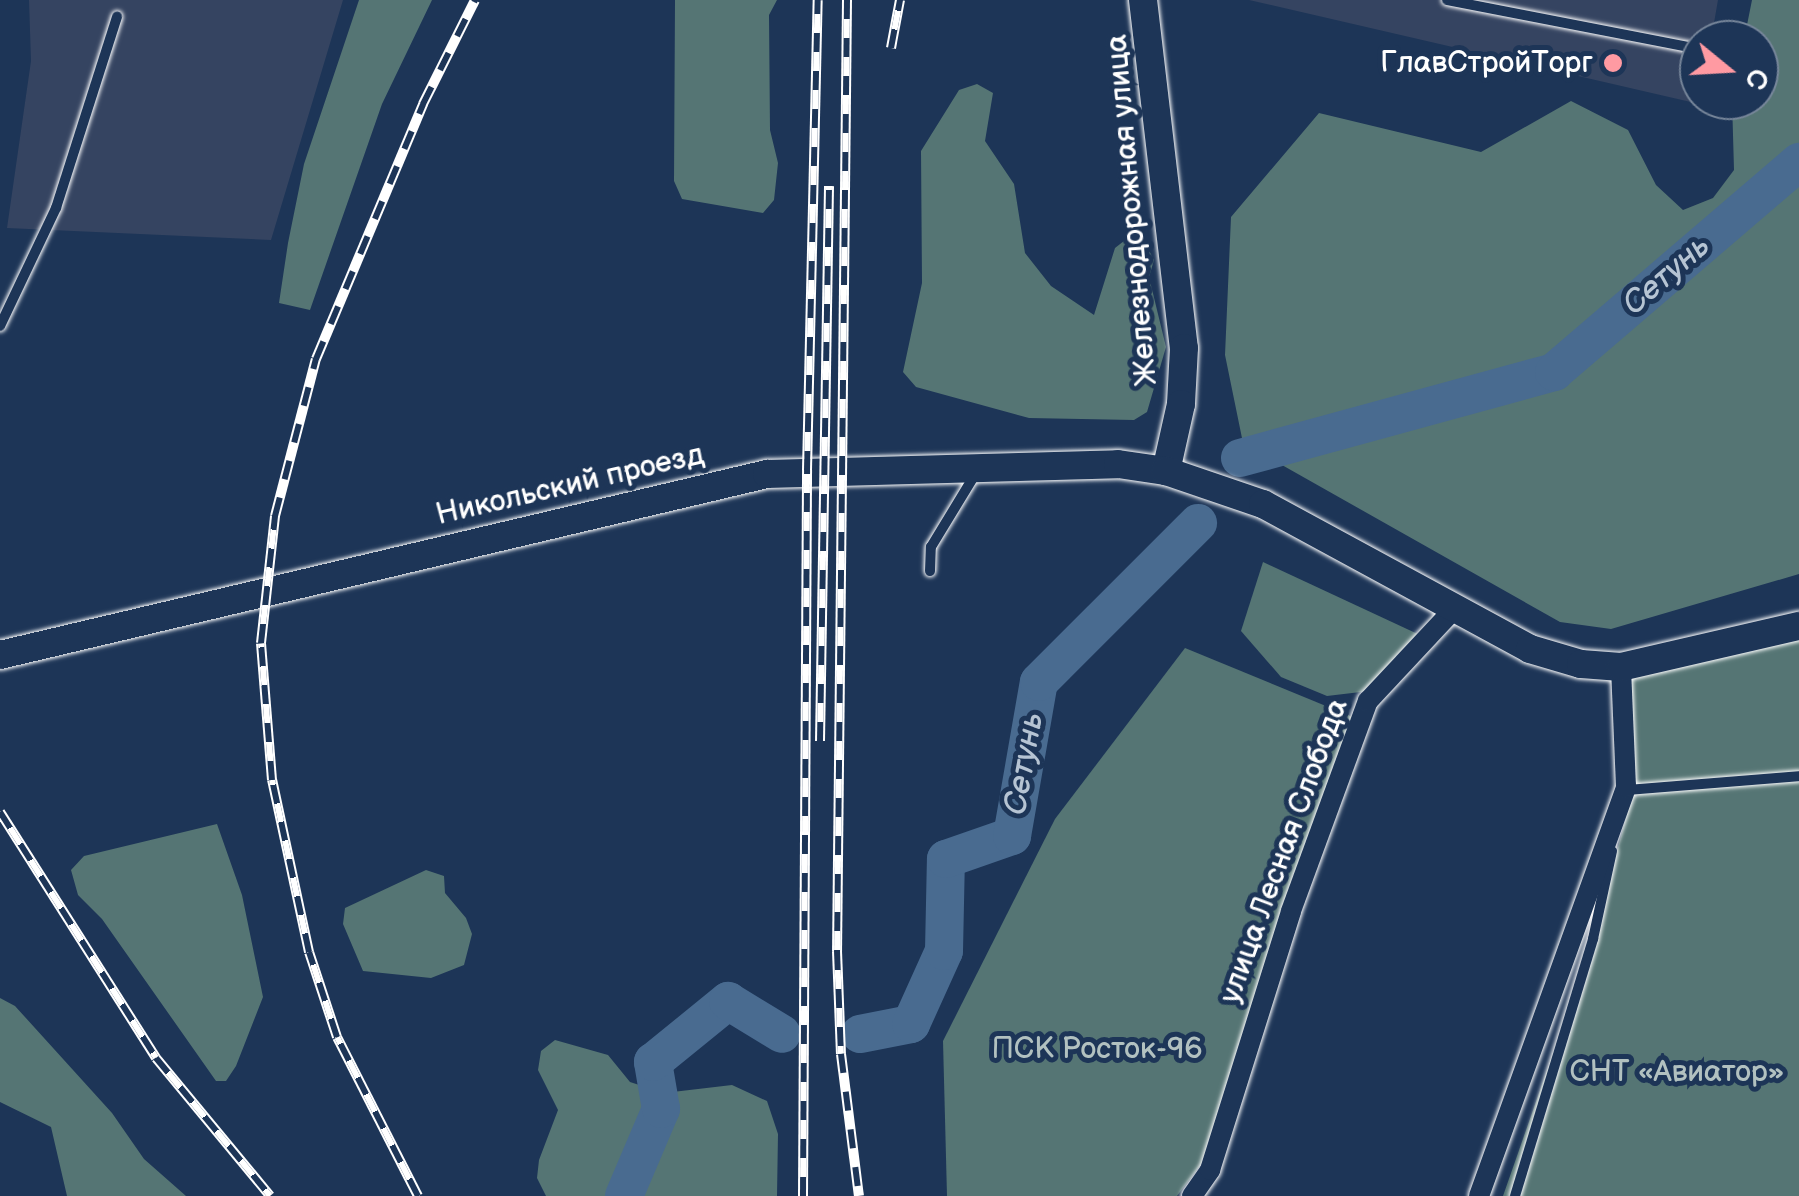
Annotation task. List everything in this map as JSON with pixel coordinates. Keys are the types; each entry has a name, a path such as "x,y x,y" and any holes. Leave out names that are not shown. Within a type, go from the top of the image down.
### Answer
{"main road":[{"name":"Железнодорожная улица","path":"1144,0 1184,348 1181,404 1166,471"},
{"name":"Никольский проезд","path":"0,655 706,485 807,470 1118,464 1166,471 1262,504 1530,649 1581,664 1621,667 1799,626"}],"street":[{"name":"улица Лесная Слобода","path":"1192,1196 1210,1170 1285,929 1368,701 1455,608"},
{"path":"1478,1196 1626,787 1621,667"}],"lane":[{"path":"1447,0 1679,45"},
{"path":"1518,14 1521,0"},
{"path":"0,326 56,208 117,17"},
{"path":"930,570 931,547 973,488 976,467"},
{"path":"1518,1195 1593,939 1626,787 1799,776"}],"shaded area":[{"path":"29,0 343,0 271,240 7,228 31,61"},
{"name":"ГлавСтройТорг","path":"1249,0 1718,0 1714,20 1679,20 1679,99"}],"green space":[{"path":"359,0 432,0 382,104 310,310 279,303 288,243 304,164"},
{"path":"675,0 777,0 769,15 770,130 778,163 774,200 763,213 682,199 674,181"},
{"path":"1752,0 1799,0 1799,574 1611,629 1560,622 1243,443 1225,355 1231,217 1319,113 1481,152 1571,101 1628,130 1656,185 1683,210 1713,198 1734,170 1733,120 1779,120 1779,20 1748,20"},
{"path":"977,84 993,93 985,141 1014,184 1025,253 1051,286 1094,315 1115,248 1129,237 1145,243 1154,260 1149,277 1166,347 1147,412 1134,420 1029,418 916,387 903,372 922,283 921,151 959,90"},
{"path":"1263,562 1422,636 1369,691 1327,696 1281,677 1241,631"},
{"name":"СНТ «Авиатор»","path":"1799,627 1799,1196 1503,1196 1593,939 1633,792 1621,667"},
{"name":"ПСК Росток-96","path":"1185,648 1360,720 1211,1151 1177,1196 947,1196 943,1041 1055,819"},
{"path":"217,824 242,895 263,997 236,1066 226,1081 216,1081 102,919 78,895 71,870 84,856"},
{"path":"426,870 444,876 445,893 466,918 472,934 464,965 431,978 363,971 343,924 345,908"},
{"path":"0,998 15,1006 112,1113 144,1159 186,1196 67,1196 51,1127 0,1102"},
{"path":"555,1040 608,1055 630,1082 664,1093 732,1085 767,1101 778,1134 777,1196 546,1196 537,1178 539,1160 558,1110 538,1070 541,1051"}],"waterway":[{"name":"Сетунь","path":"1240,458 1554,372 1799,162"},
{"name":"Сетунь","path":"860,1034 911,1024 944,951 946,859 1012,836 1039,682 1198,523"},
{"name":"Сетунь","path":"624,1196 661,1109 653,1062 728,1001 782,1034"}],"railway":[{"path":"418,1196 337,1037 309,952 272,780 261,643 275,516 316,359 423,104 475,0"},
{"path":"803,1196 807,470 818,0"},
{"path":"847,0 837,951 841,1054 859,1196"},
{"path":"891,48 900,0"},
{"path":"820,741 829,186"},
{"path":"0,812 156,1058 270,1196"}],"place":[{"name":"ГлавСтройТорг","path":"1613,63"}]}
